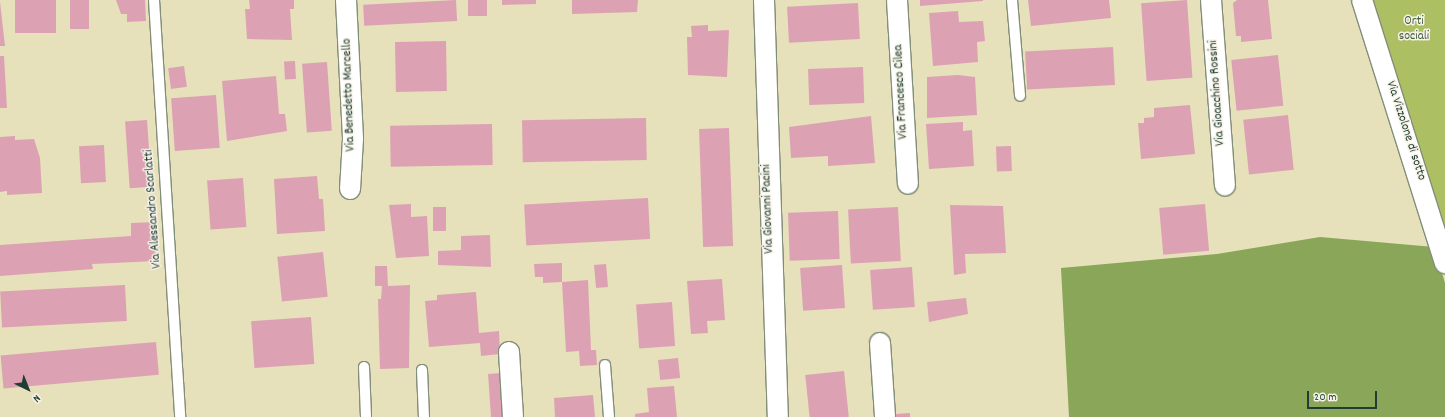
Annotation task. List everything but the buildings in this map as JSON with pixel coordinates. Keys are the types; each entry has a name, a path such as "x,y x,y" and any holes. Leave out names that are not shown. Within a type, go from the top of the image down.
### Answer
{"street":[{"name":"Via Benedetto Marcello","path":"346,0 353,139 350,189"},
{"name":"Via Giovanni Pacini","path":"764,0 778,417"},
{"name":"Via Francesco Cilea","path":"897,0 908,184"},
{"name":"Via Gioacchino Rossini","path":"1211,0 1225,185"},
{"name":"Via Vizzolone di sotto","path":"1362,0 1445,263"},
{"path":"880,343 885,417"},
{"path":"509,352 513,417"}],"lane":[{"name":"Via Alessandro Scarlatti","path":"154,0 180,417"},
{"path":"1012,0 1020,96"},
{"path":"605,365 609,417"},
{"path":"364,367 366,417"},
{"path":"422,370 424,417"}],"green space":[{"name":"Orti sociali","path":"1371,0 1445,0 1445,233"},
{"path":"1320,237 1434,247 1445,283 1445,417 1069,417 1061,268 1217,254"}]}
